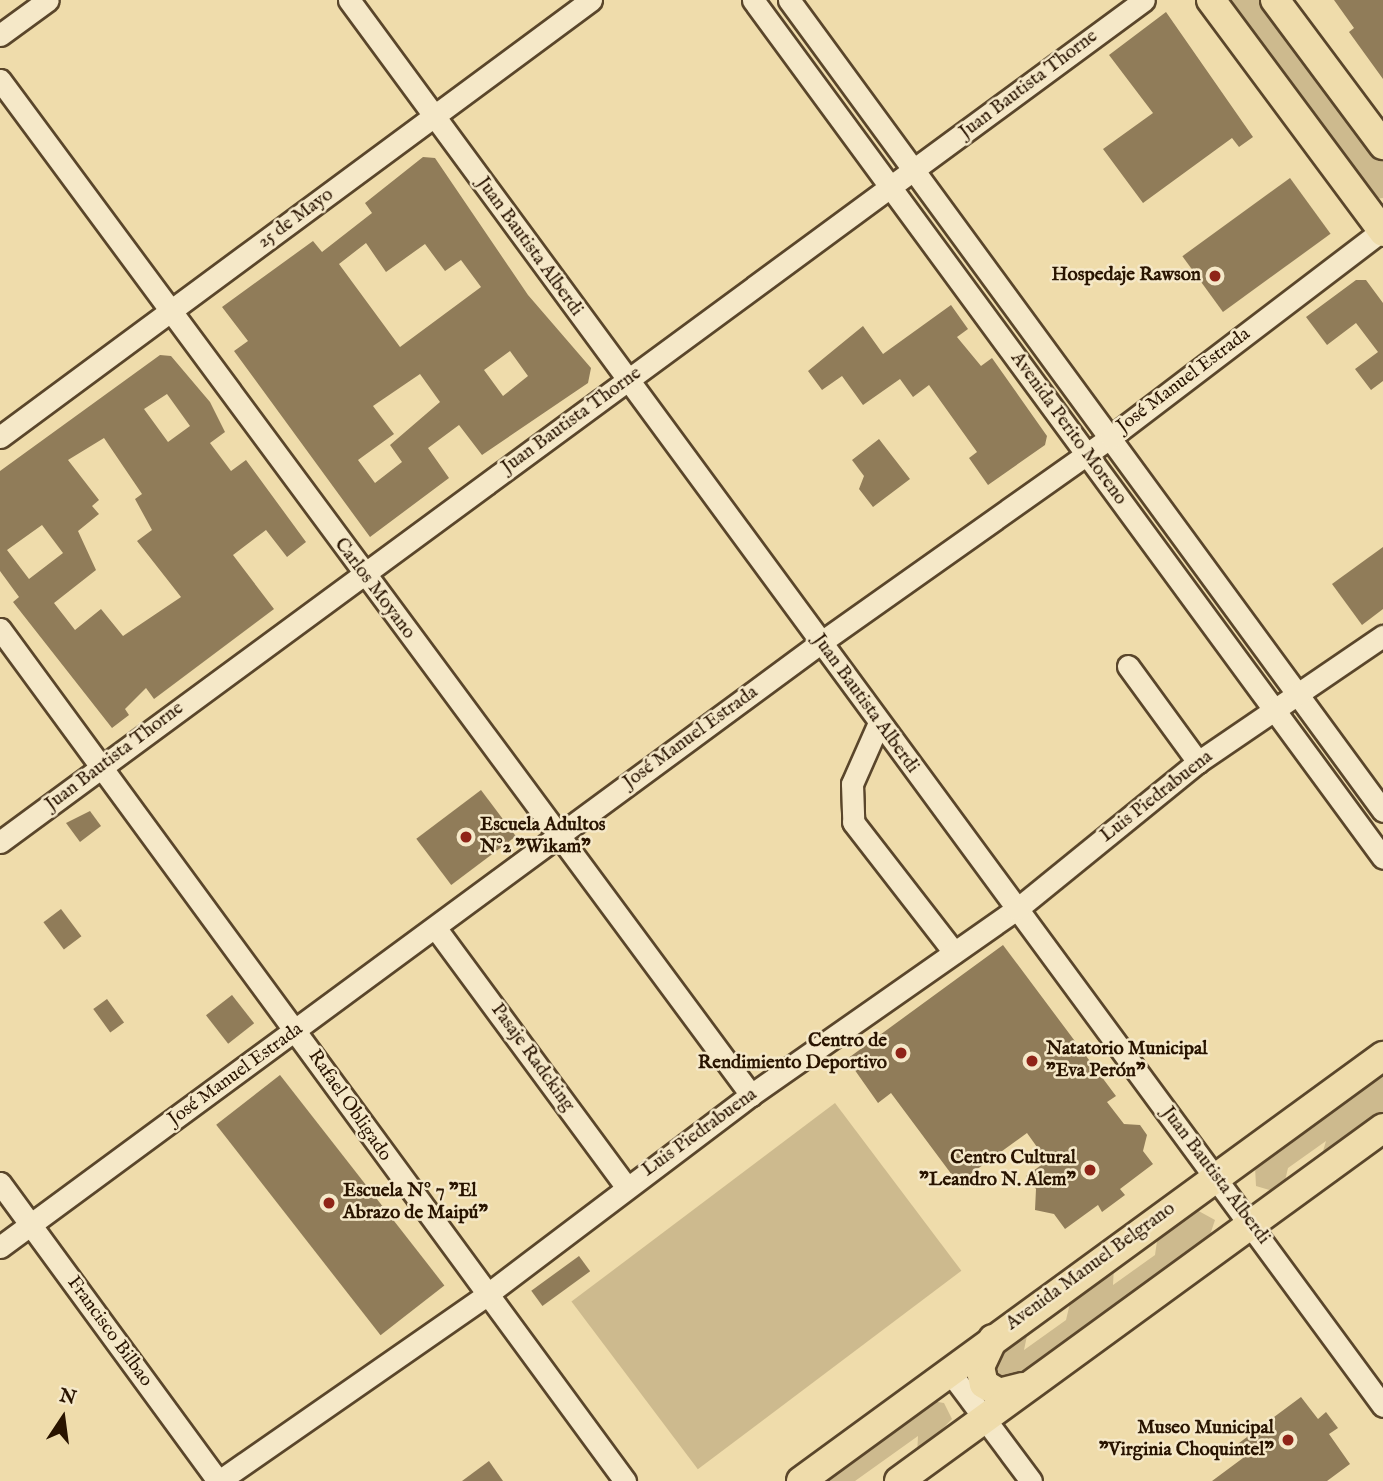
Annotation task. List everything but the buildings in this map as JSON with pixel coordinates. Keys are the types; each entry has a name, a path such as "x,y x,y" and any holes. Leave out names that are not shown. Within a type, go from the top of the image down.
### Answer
{"main road":[{"path":"1211,0 1383,231"},
{"path":"1275,0 1383,145"},
{"name":"Avenida Manuel Belgrano","path":"801,1481 1214,1176 1383,1055"},
{"path":"899,1481 984,1416 1383,1128"},
{"path":"993,1339 980,1367 984,1384 999,1393 1024,1387"}],"street":[{"path":"0,35 48,0"},
{"name":"Juan Bautista Alberdi","path":"349,0 625,383 1252,1224 1383,1406"},
{"name":"25 de Mayo","path":"0,437 591,0"},
{"name":"Avenida Perito Moreno","path":"753,0 1383,858"},
{"name":"Avenida Perito Moreno","path":"789,0 1383,811"},
{"name":"Juan Bautista Thorne","path":"0,842 362,572 625,383 1144,0"},
{"name":"Carlos Moyano","path":"0,80 751,1096"},
{"name":"José Manuel Estrada","path":"0,1247 437,930 558,836 820,642 1111,437 1383,231"},
{"name":"Rafael Obligado","path":"0,629 296,1031 485,1297 625,1481"},
{"name":"Luis Piedrabuena","path":"219,1481 485,1297 626,1186 1017,909 1198,762 1275,714 1383,636"},
{"path":"1128,666 1198,762"},
{"path":"878,725 852,784 853,822 954,952"},
{"name":"Pasaje Radcking","path":"437,930 626,1186"},
{"name":"Francisco Bilbao","path":"0,1183 219,1481"},
{"path":"949,1371 1031,1481"}],"shaded area":[{"path":"1223,0 1264,0 1383,161 1383,198 1375,199"},
{"path":"1383,1073 1383,1114 1321,1158 1326,1141 1288,1168 1284,1185 1273,1191 1256,1186 1255,1167"},
{"path":"835,1103 961,1271 698,1469 571,1302"},
{"path":"1195,1209 1215,1220 1209,1238 1000,1387 988,1362 1028,1331 1024,1350 1066,1320 1071,1299 1114,1267 1113,1285 1155,1255 1158,1234"},
{"path":"932,1401 944,1403 952,1419 917,1455 918,1436 855,1481 822,1481"}],"place":[{"name":"Hospedaje Rawson","path":"1215,276"},
{"name":"Escuela Adultos N°2 \"Wikam\"","path":"466,837"},
{"name":"Centro de Rendimiento Deportivo","path":"901,1053"},
{"name":"Natatorio Municipal \"Eva Perón\"","path":"1032,1061"},
{"name":"Centro Cultural \"Leandro N. Alem\"","path":"1090,1170"},
{"name":"Escuela Nº 7 \"El Abrazo de Maipú\"","path":"329,1203"},
{"name":"Museo Municipal \"Virginia Choquintel\"","path":"1288,1440"}]}
